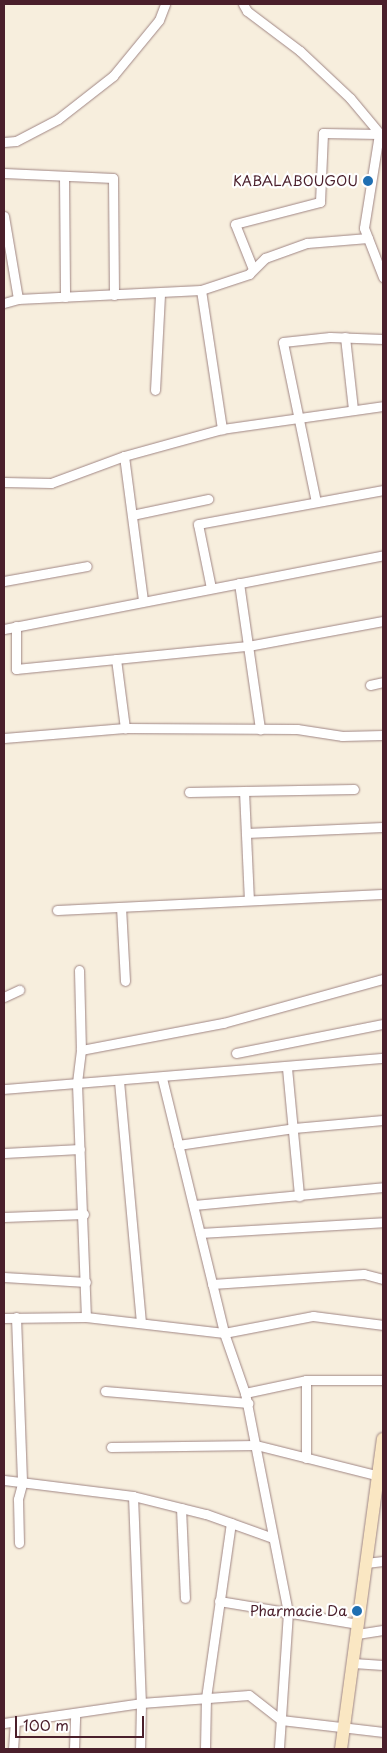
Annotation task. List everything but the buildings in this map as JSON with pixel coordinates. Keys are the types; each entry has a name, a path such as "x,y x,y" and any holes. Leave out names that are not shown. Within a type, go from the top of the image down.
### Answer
{"street":[{"path":"4,142 16,141 58,119 113,76 159,20 165,4"},
{"path":"243,4 247,11 300,51 350,98 381,135"},
{"path":"254,270 235,224 320,202 323,133 381,135"},
{"path":"381,135 364,228 383,277"},
{"path":"4,173 113,178 114,295"},
{"path":"64,176 65,297"},
{"path":"4,216 18,299"},
{"path":"4,303 18,299 201,290 254,270 265,258 307,243 368,238"},
{"path":"201,290 222,429"},
{"path":"155,390 160,293"},
{"path":"345,337 353,410"},
{"path":"316,502 284,342 345,337 383,339"},
{"path":"4,482 51,483 124,456 222,429 383,406"},
{"path":"124,456 143,602"},
{"path":"211,588 198,524 383,490"},
{"path":"132,515 208,499"},
{"path":"4,629 383,555"},
{"path":"4,581 87,566"},
{"path":"239,583 260,729"},
{"path":"16,626 16,669 248,646 383,620"},
{"path":"116,659 125,728"},
{"path":"370,685 383,682"},
{"path":"4,738 125,728 297,729 342,736 383,735"},
{"path":"189,792 354,789"},
{"path":"244,791 249,900"},
{"path":"246,833 383,827"},
{"path":"57,910 383,894"},
{"path":"121,907 125,981"},
{"path":"79,970 81,1050 77,1084 84,1214 86,1317"},
{"path":"81,1050 223,1023 383,979"},
{"path":"4,997 19,990"},
{"path":"236,1053 383,1024"},
{"path":"4,1089 287,1068 383,1058"},
{"path":"287,1068 299,1196"},
{"path":"162,1078 224,1333 248,1402 288,1612 279,1749"},
{"path":"119,1081 141,1321"},
{"path":"178,1145 294,1128 383,1120"},
{"path":"4,1153 80,1149"},
{"path":"194,1206 383,1187"},
{"path":"4,1217 84,1214"},
{"path":"200,1234 383,1222"},
{"path":"212,1284 364,1274 383,1279"},
{"path":"4,1277 86,1282"},
{"path":"4,1318 86,1317 141,1321 224,1333 313,1316 383,1326"},
{"path":"16,1317 22,1484 18,1499 19,1543"},
{"path":"245,1393 306,1380 383,1380"},
{"path":"306,1380 306,1458"},
{"path":"105,1391 248,1402"},
{"path":"341,1749 366,1563 381,1478 383,1439"},
{"path":"111,1447 256,1445 381,1478"},
{"path":"4,1480 22,1484 133,1496 181,1508 273,1538"},
{"path":"133,1496 141,1703 140,1749"},
{"path":"181,1508 185,1598"},
{"path":"205,1749 206,1698 231,1523"},
{"path":"366,1563 383,1561"},
{"path":"219,1601 288,1612 357,1629 383,1630"},
{"path":"353,1663 383,1665"},
{"path":"4,1724 141,1703 249,1695 281,1720 383,1732"},
{"path":"74,1749 75,1713"},
{"path":"13,1749 15,1722"}],"place":[{"name":"KABALABOUGOU","path":"368,181"},
{"name":"Pharmacie Da","path":"357,1611"}]}
